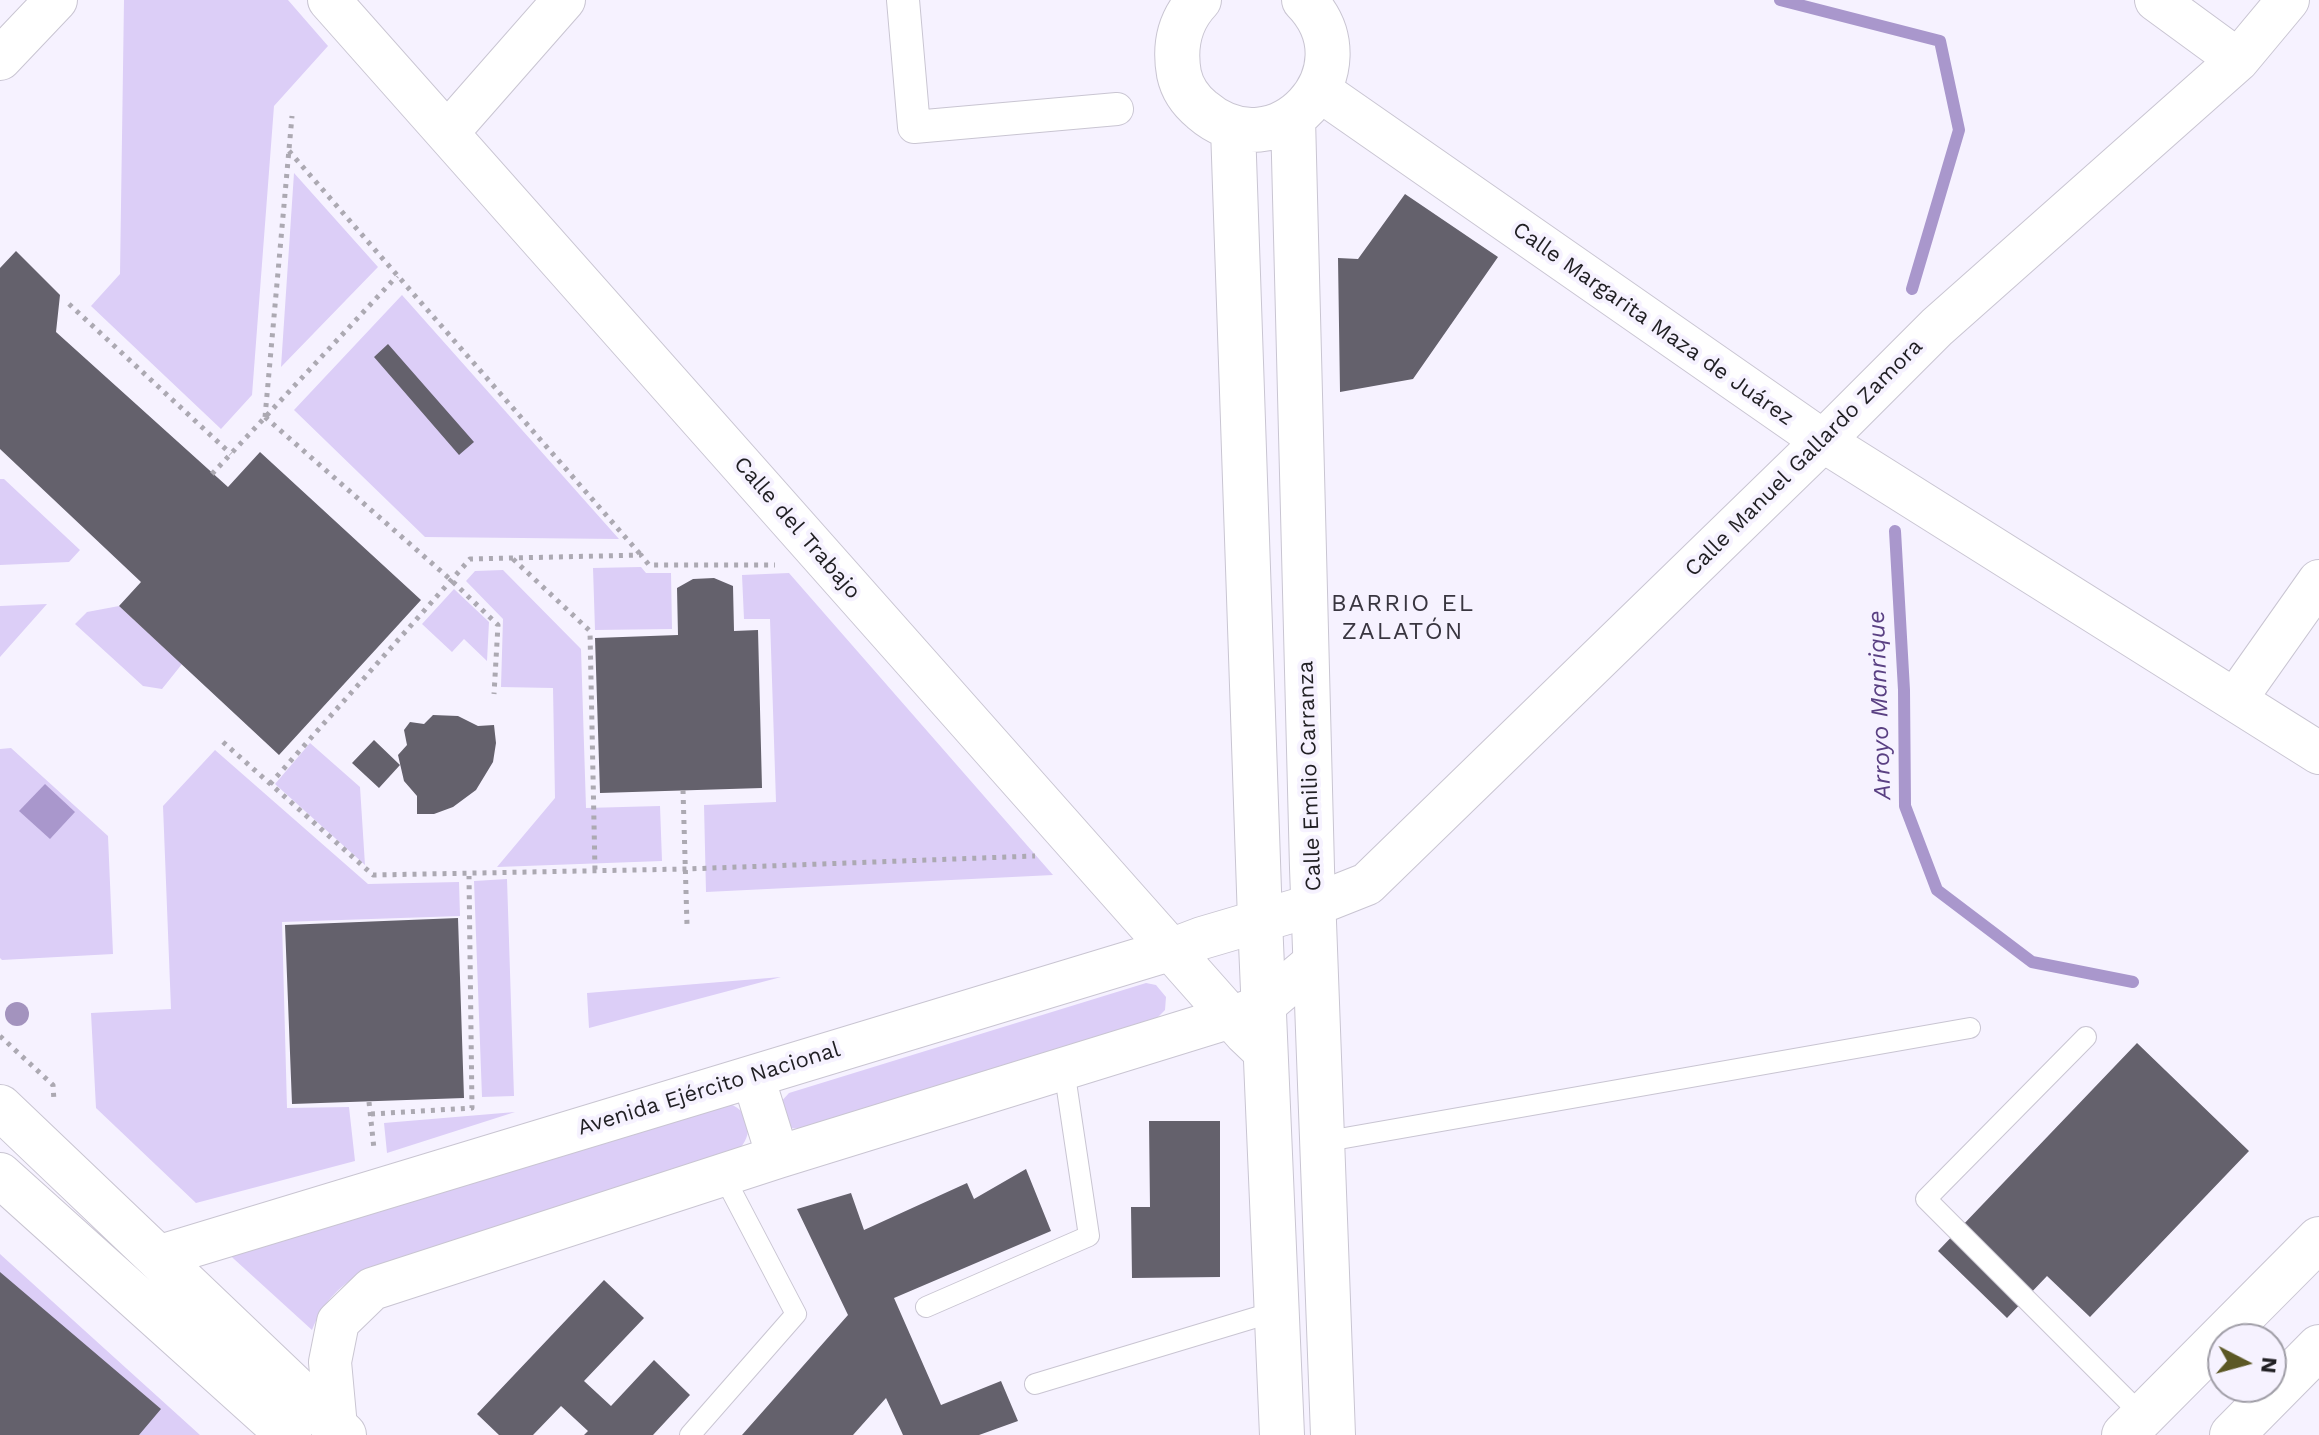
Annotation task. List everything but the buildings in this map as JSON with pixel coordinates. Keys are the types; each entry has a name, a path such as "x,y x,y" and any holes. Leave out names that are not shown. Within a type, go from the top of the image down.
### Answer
{"main road":[{"path":"1199,0 1188,12 1179,34 1176,58 1181,82 1193,103 1211,118 1233,128 1254,130 1275,127 1306,104"},
{"name":"Calle Emilio Carranza","path":"1318,4 1328,50 1326,71 1306,104 1314,905 1333,1435"},
{"path":"1233,128 1260,920 1248,1011 1266,1053 1282,1435"},
{"path":"0,1107 340,1431"},
{"path":"0,1175 289,1435"},
{"path":"2134,1425 2319,1239"},
{"path":"2232,1435 2319,1347"}],"street":[{"path":"0,59 56,0"},
{"name":"Calle del Trabajo","path":"329,0 1173,949 1248,1011"},
{"path":"448,132 564,0"},
{"path":"903,0 914,127 1117,109"},
{"path":"2156,0 2238,60"},
{"name":"Calle Manuel Gallardo Zamora","path":"1260,920 1314,905 1367,884 1937,327 2238,60 2288,0"},
{"name":"Calle Margarita Maza de Juárez","path":"1306,104 1868,470 2319,753"},
{"path":"2235,700 2319,581"},
{"name":"Avenida Ejército Nacional","path":"157,1257 1260,920"},
{"path":"340,1431 330,1362 338,1322 372,1289 778,1157 1248,1011 1316,961"},
{"path":"753,1077 778,1157"}],"lane":[{"path":"1322,1142 1970,1028"},
{"path":"2086,1037 1926,1199 2134,1425"},
{"path":"926,1307 1089,1236 1064,1069"},
{"path":"690,1435 796,1314 723,1175"},
{"path":"1035,1384 1277,1311"}],"path":[{"path":"265,417 292,116"},
{"path":"289,151 649,565 777,565"},
{"path":"212,474 397,276"},
{"path":"69,304 231,454"},
{"path":"265,417 498,625 494,694"},
{"path":"270,784 470,559 641,555"},
{"path":"513,559 590,631 595,871"},
{"path":"223,742 373,875 686,869 1046,855"},
{"path":"683,790 687,925"},
{"path":"371,1114 472,1108 469,876"},
{"path":"369,1102 375,1157"}],"shaded area":[{"path":"124,0 288,0 328,46 274,106 252,395 221,429 91,306 120,274"},
{"path":"294,173 378,267 281,367"},
{"path":"402,295 619,539 425,537 294,410"},
{"path":"0,479 4,479 80,550 69,562 0,565"},
{"path":"641,567 646,573 671,573 672,629 595,630 593,568"},
{"path":"503,570 581,649 586,808 660,806 662,861 497,867 555,798 553,688 501,687 503,619 466,581 475,571"},
{"path":"789,573 1053,875 706,892 704,805 776,802 770,619 744,619 742,575"},
{"path":"454,589 489,622 487,661 464,639 452,652 422,624"},
{"path":"47,604 0,657 0,606"},
{"path":"119,606 182,664 162,689 143,686 75,624 87,612"},
{"path":"310,743 360,787 365,865 275,784"},
{"path":"11,748 108,836 113,954 0,958 0,749"},
{"path":"215,750 368,884 459,882 460,916 282,922 287,1108 349,1107 355,1161 196,1203 96,1108 91,1013 171,1009 163,806"},
{"path":"45,784 75,812 50,839 19,811"},
{"path":"507,879 514,1096 482,1097 474,881"},
{"path":"781,977 589,1028 587,993"},
{"path":"1146,983 1156,985 1166,997 1165,1010 1156,1019 800,1129 789,1128 778,1105 789,1093"},
{"path":"726,1103 740,1110 747,1121 747,1135 740,1148 369,1269 334,1294 312,1330 223,1249"},
{"path":"515,1112 387,1153 384,1123"},
{"path":"0,1254 200,1435 0,1435"}],"waterway":[{"name":"Arroyo Manrique","path":"1780,0 1940,41 1959,130 1912,289"},
{"name":"Arroyo Manrique","path":"1895,531 1904,690 1905,806 1937,890 2032,962 2133,982"}],"district":[{"name":"BARRIO EL ZALATÓN","path":"1403,618"}]}
